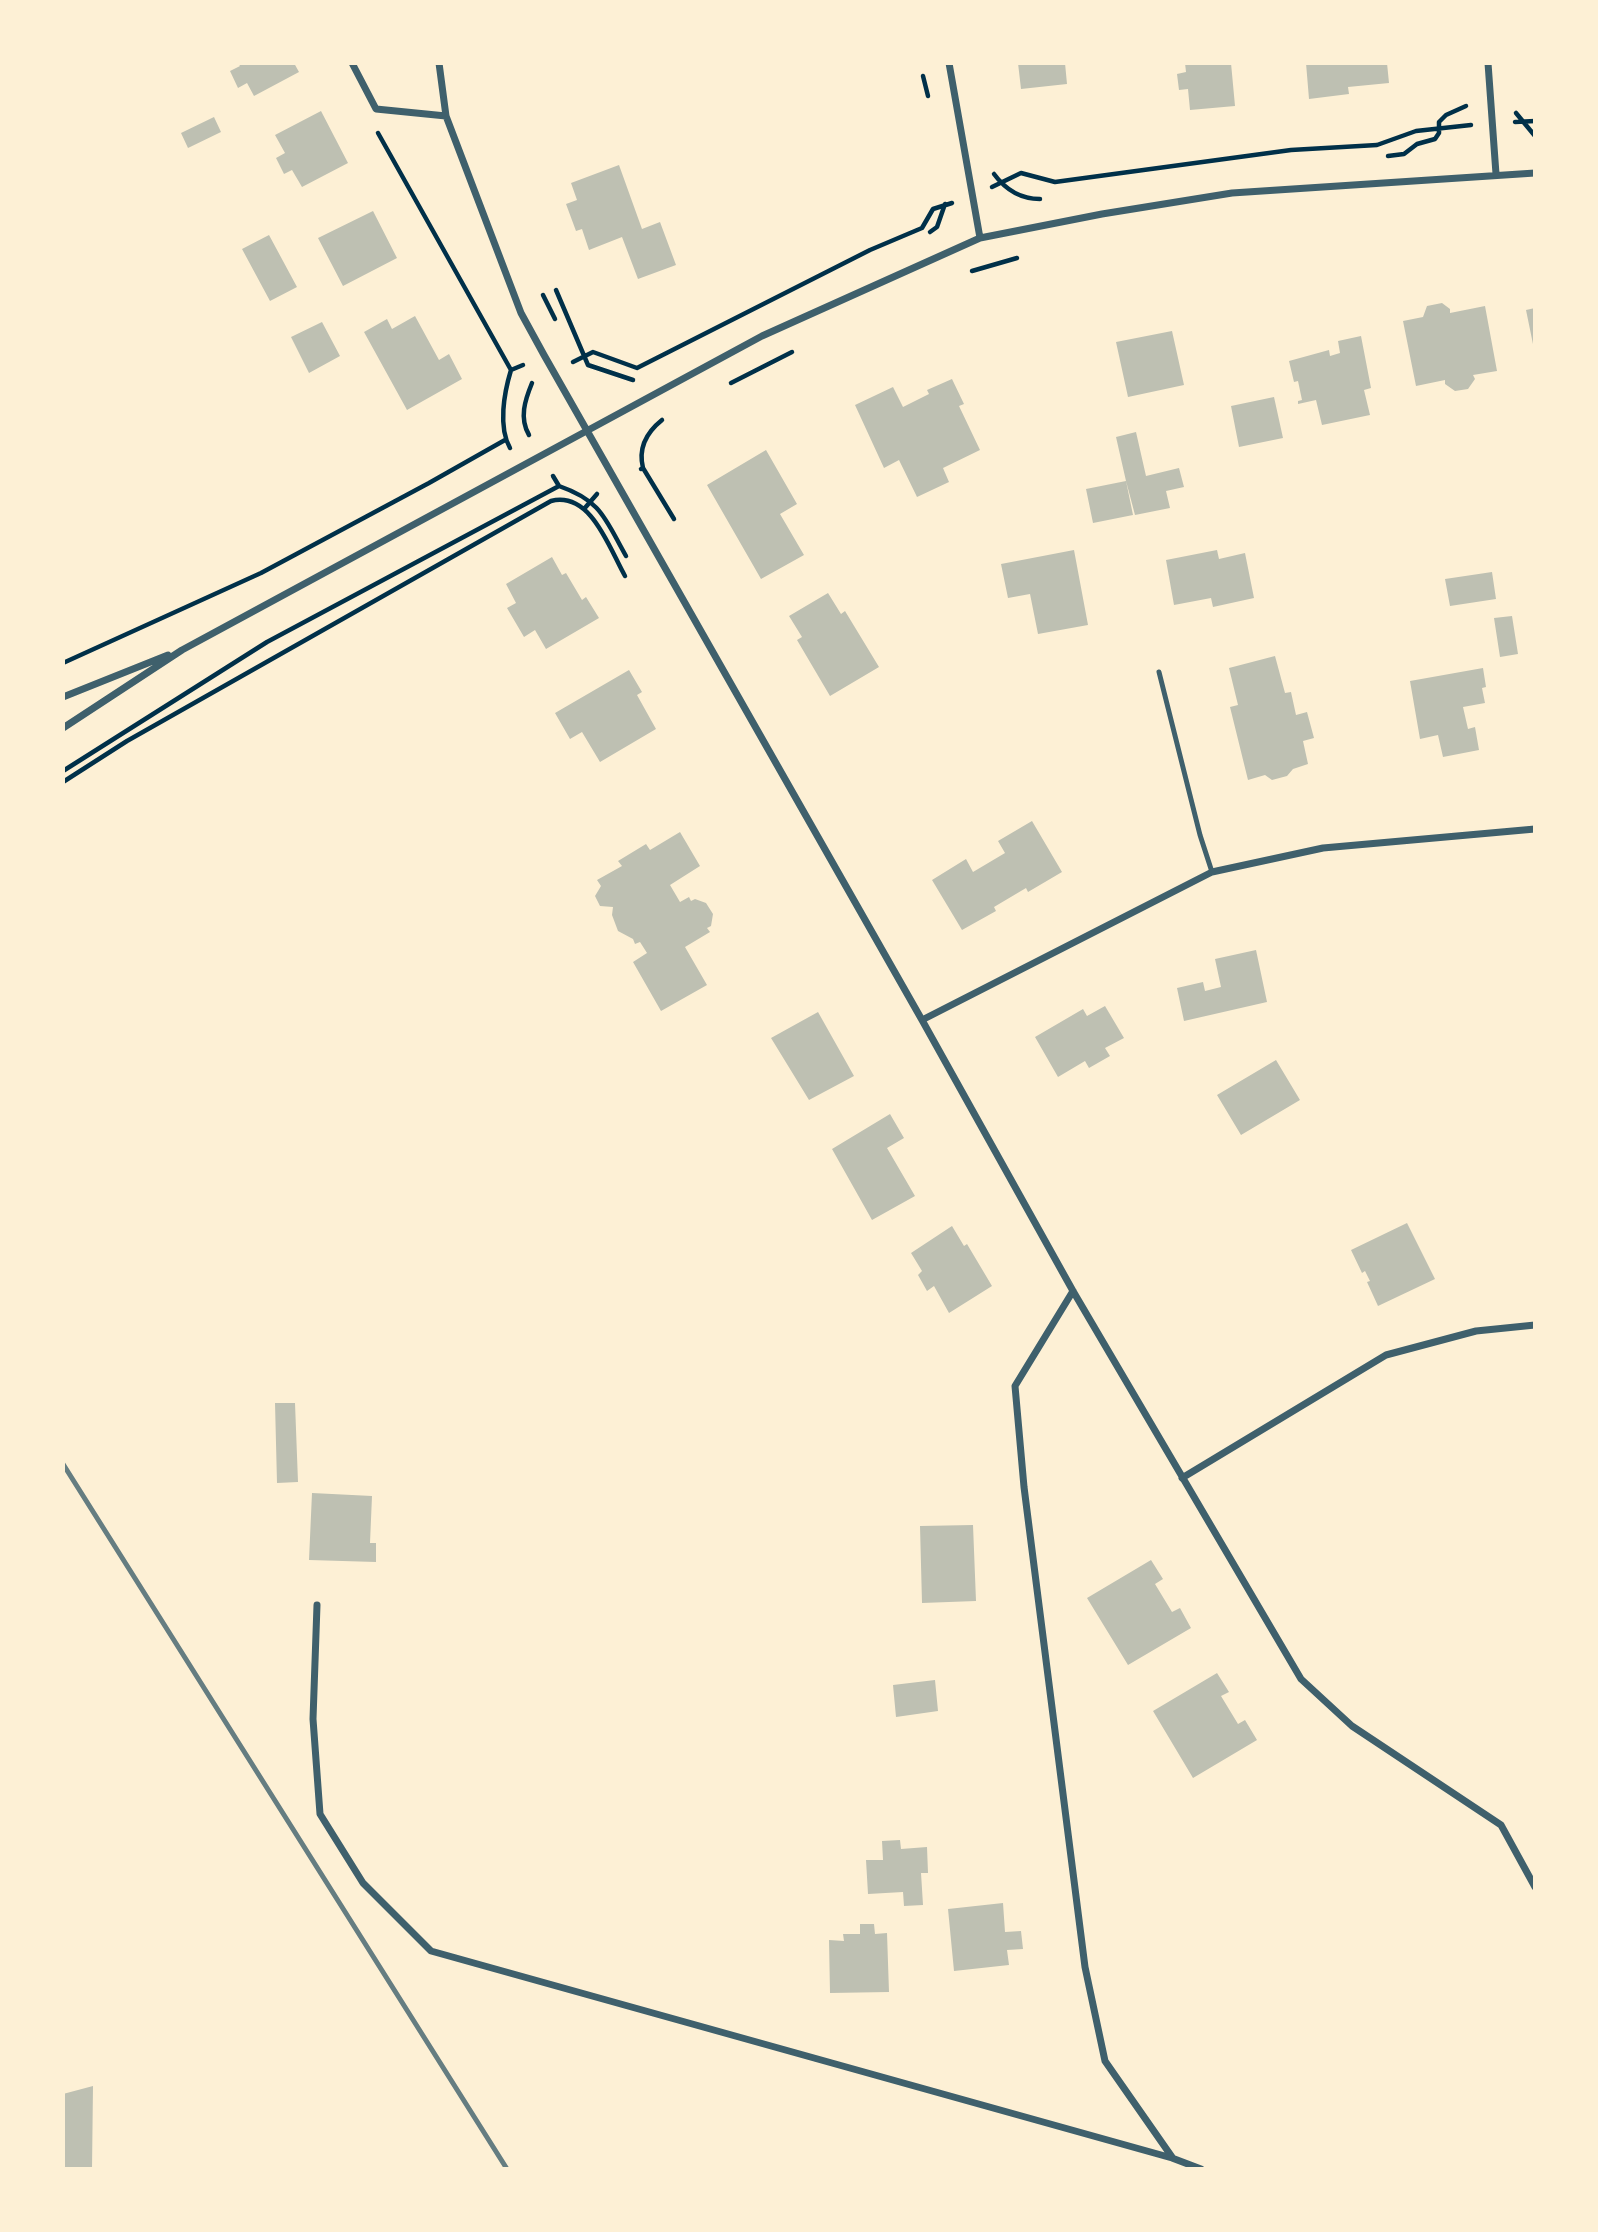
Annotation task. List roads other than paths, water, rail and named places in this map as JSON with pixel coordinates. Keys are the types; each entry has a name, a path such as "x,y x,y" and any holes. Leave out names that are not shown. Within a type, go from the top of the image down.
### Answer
{"street":[{"path":"352,63 376,109 446,116"},
{"path":"439,63 446,116 521,313 1073,1292 1301,1679 1352,1726 1501,1825 1535,1887"},
{"path":"949,63 980,238"},
{"path":"1489,63 1496,174"},
{"path":"63,728 182,650 762,336 980,238 1102,214 1232,193 1535,173"},
{"path":"63,697 182,650"},
{"path":"922,1020 1212,872 1323,848 1535,829"},
{"path":"1073,1292 1016,1386 1024,1487 1084,1967 1105,2061 1172,2158"},
{"path":"1182,1478 1386,1355 1476,1331 1535,1325"},
{"path":"317,1605 313,1719 320,1815 363,1883 431,1951 1172,2158 1202,2169"}],"lane":[{"path":"1159,672 1200,835 1212,872"}],"railway":[{"path":"63,1464 507,2169"}]}
